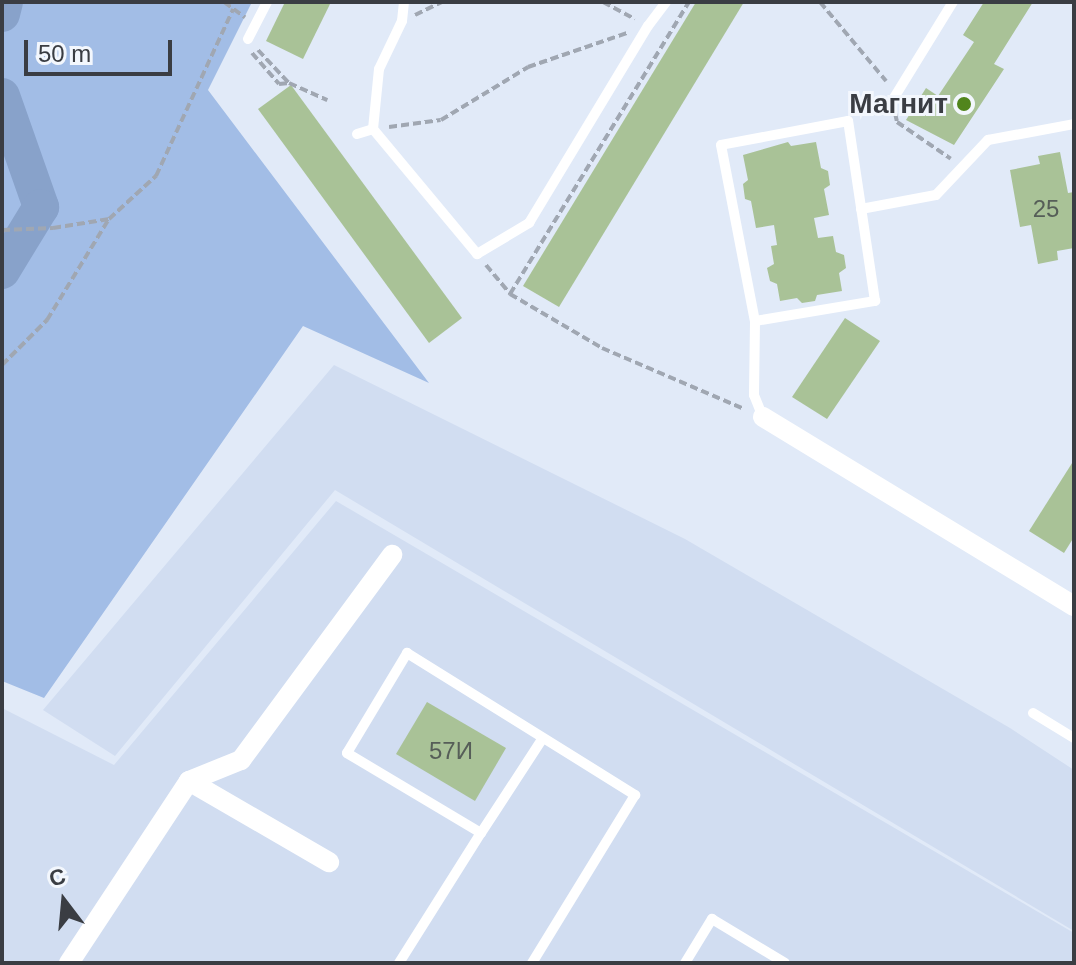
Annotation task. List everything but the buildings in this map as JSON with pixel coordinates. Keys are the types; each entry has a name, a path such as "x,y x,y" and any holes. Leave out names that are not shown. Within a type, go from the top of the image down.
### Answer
{"street":[{"path":"763,417 1074,606"},
{"path":"69,963 189,781 241,760 392,555"},
{"path":"189,781 329,862"}],"lane":[{"path":"248,39 267,2"},
{"path":"404,2 402,21 379,69 373,129 477,254 529,223 648,26 666,2"},
{"path":"892,101 953,2"},
{"path":"755,321 875,301 848,121 721,145 755,321 754,395 763,417"},
{"path":"861,209 936,195 988,140 1074,124"},
{"path":"357,134 373,129"},
{"path":"481,833 347,753 407,653 635,795 532,963"},
{"path":"1033,713 1074,738"},
{"path":"399,963 543,738"},
{"path":"685,963 712,919 785,963"}],"path":[{"path":"2,365 47,320 109,219 156,176 233,9 225,2"},
{"path":"402,21 442,2"},
{"path":"603,2 648,26"},
{"path":"510,294 689,2"},
{"path":"373,129 441,120 528,67 648,26"},
{"path":"248,39 289,83 327,100"},
{"path":"2,230 53,228 109,219"},
{"path":"477,254 510,294 602,348 763,417"}],"shaded area":[{"path":"2,2 252,2 208,90 429,383 303,326 44,698 2,681"},
{"path":"334,365 685,539 1010,728 1074,770 1074,931 335,490 115,756 43,710"},
{"path":"336,501 1074,933 1074,963 2,963 2,708 114,765"}],"waterway":[{"path":"2,14 5,2"},
{"path":"2,96 41,207 2,271"}],"place":[{"name":"Магнит","path":"964,104"}]}
